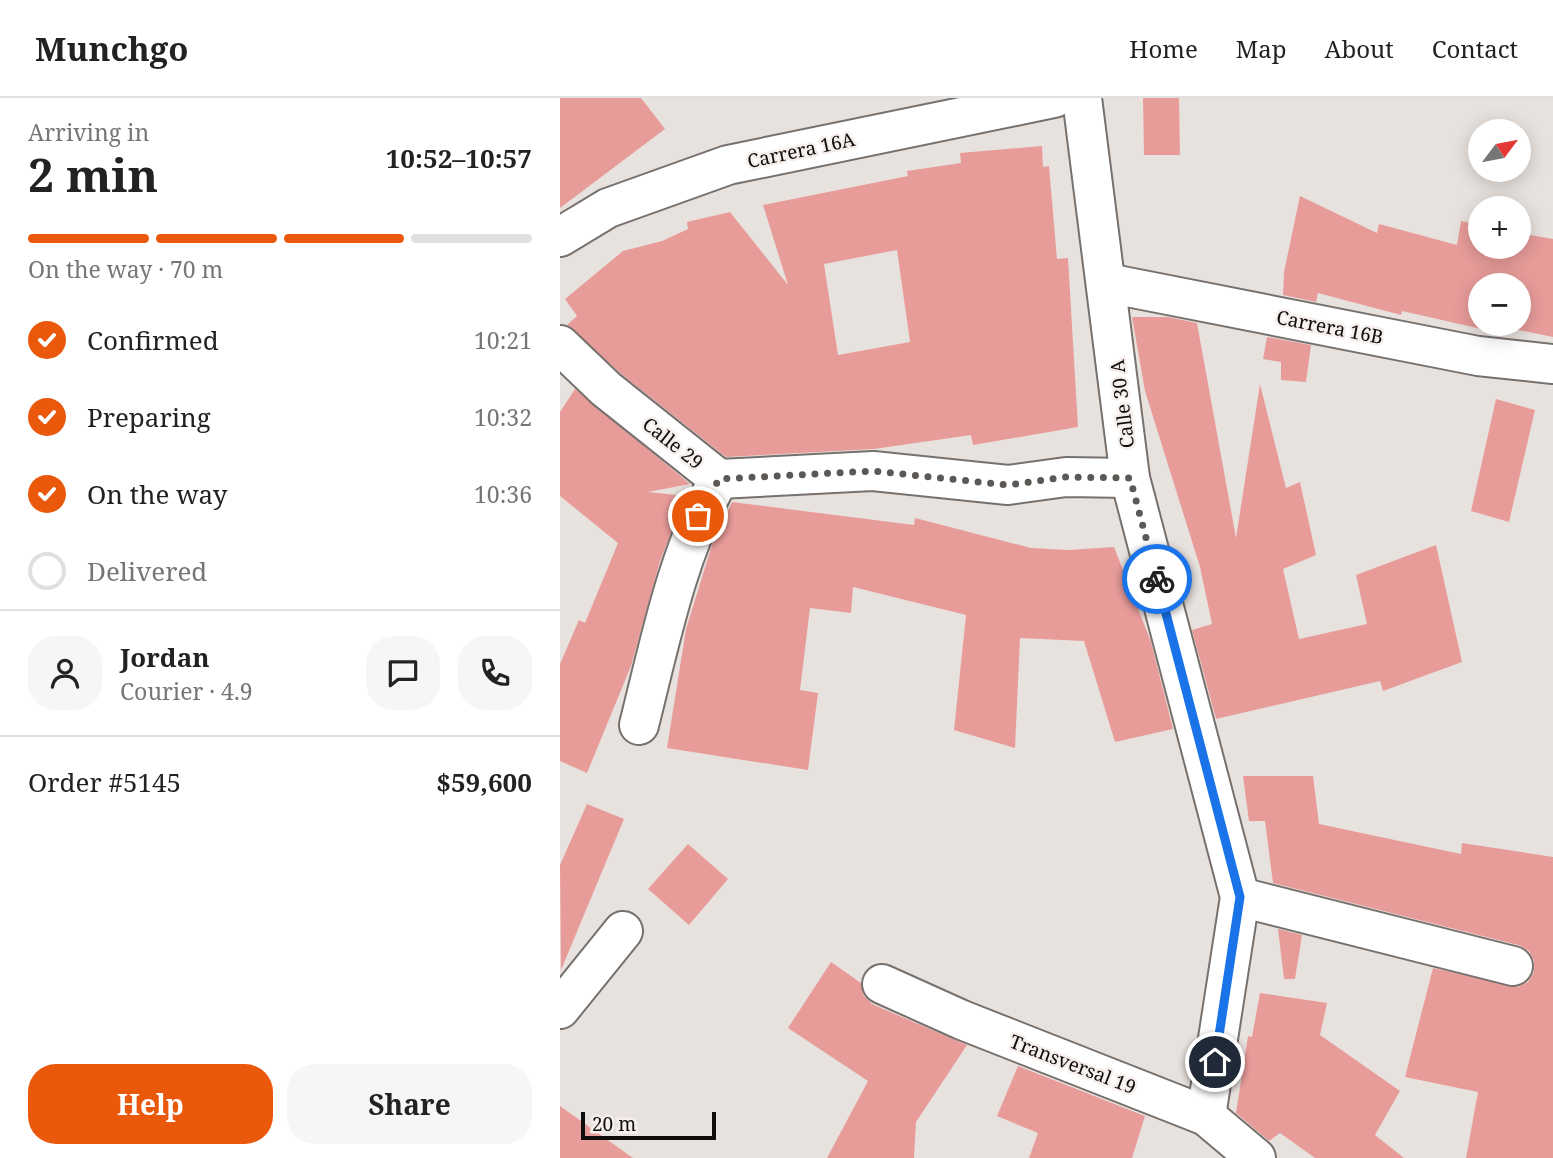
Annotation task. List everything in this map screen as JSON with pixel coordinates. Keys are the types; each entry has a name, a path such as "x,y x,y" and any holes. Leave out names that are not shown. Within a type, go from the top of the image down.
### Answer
{"street":[{"name":"Carrera 16A","path":"560,237 608,208 728,165 1054,98"},
{"name":"Calle 30 A","path":"1082,98 1130,478 1240,897 1206,1116"},
{"name":"Carrera 16B","path":"1107,282 1478,356 1553,364"},
{"name":"Calle 29","path":"560,345 606,390 719,479 698,516 667,616 639,725"},
{"path":"719,479 873,471 1008,485 1066,477 1130,478"},
{"path":"1240,897 1513,966"},
{"path":"560,1009 623,931"},
{"name":"Transversal 19","path":"882,984 962,1020 1206,1116 1256,1158"}],"building":[{"path":"560,98 641,98 665,129 560,208"},
{"path":"1143,98 1179,98 1180,155 1144,155"},
{"path":"1042,146 1043,167 1049,166 1057,259 1068,258 1078,427 973,445 971,435 874,449 726,457 620,373 567,325 577,316 565,299 623,251 662,241 688,229 687,222 730,212 788,285 763,205 908,176 907,171 961,163 960,153","holes":["897,250 910,342 838,355 824,264"]},
{"path":"1300,196 1377,233 1379,224 1457,245 1461,221 1468,222 1468,259 1531,259 1531,235 1553,239 1553,337 1531,333 1531,273 1468,273 1468,326 1402,311 1401,315 1318,293 1316,302 1283,295 1284,272"},
{"path":"1132,317 1168,317 1197,323 1236,538 1260,384 1286,488 1300,482 1316,555 1283,569 1299,639 1367,624 1356,575 1436,545 1462,662 1383,691 1380,681 1216,719 1192,630 1212,624 1200,567 1145,391"},
{"path":"1267,337 1311,345 1306,382 1281,380 1281,362 1263,359"},
{"path":"575,389 690,484 648,492 686,496 660,561 631,666 587,773 560,761 560,664 579,620 585,623 618,543 560,496 560,412"},
{"path":"1496,399 1535,410 1509,522 1471,511"},
{"path":"732,502 914,525 915,518 1031,548 1069,550 1114,547 1151,642 1173,729 1115,742 1084,641 1020,638 1015,748 954,730 966,615 853,587 851,613 810,608 800,690 818,693 808,770 667,748 686,629 712,545"},
{"path":"1243,776 1313,776 1319,824 1461,854 1462,843 1553,857 1553,1158 1466,1158 1478,1092 1405,1077 1433,968 1518,987 1528,982 1534,972 1534,961 1529,951 1518,945 1273,883 1265,821 1249,821"},
{"path":"587,804 624,819 561,970 560,865"},
{"path":"688,844 728,879 689,925 648,889"},
{"path":"1278,929 1302,935 1295,979 1284,979"},
{"path":"831,962 861,983 864,996 872,1004 967,1045 916,1122 914,1158 827,1158 868,1081 788,1028"},
{"path":"1260,993 1327,1003 1320,1035 1400,1091 1375,1135 1404,1158 1315,1158 1280,1133 1269,1141 1236,1113 1248,1036 1252,1037"},
{"path":"1018,1066 1145,1116 1132,1158 1029,1158 1038,1133 997,1116"},
{"path":"560,1106 633,1158 560,1158"}],"way so far":[{"path":"698,516 719,479 873,471 1008,485 1066,477 1130,478 1157,579"}],"route":[{"path":"1157,579 1240,897 1215,1062"}]}
